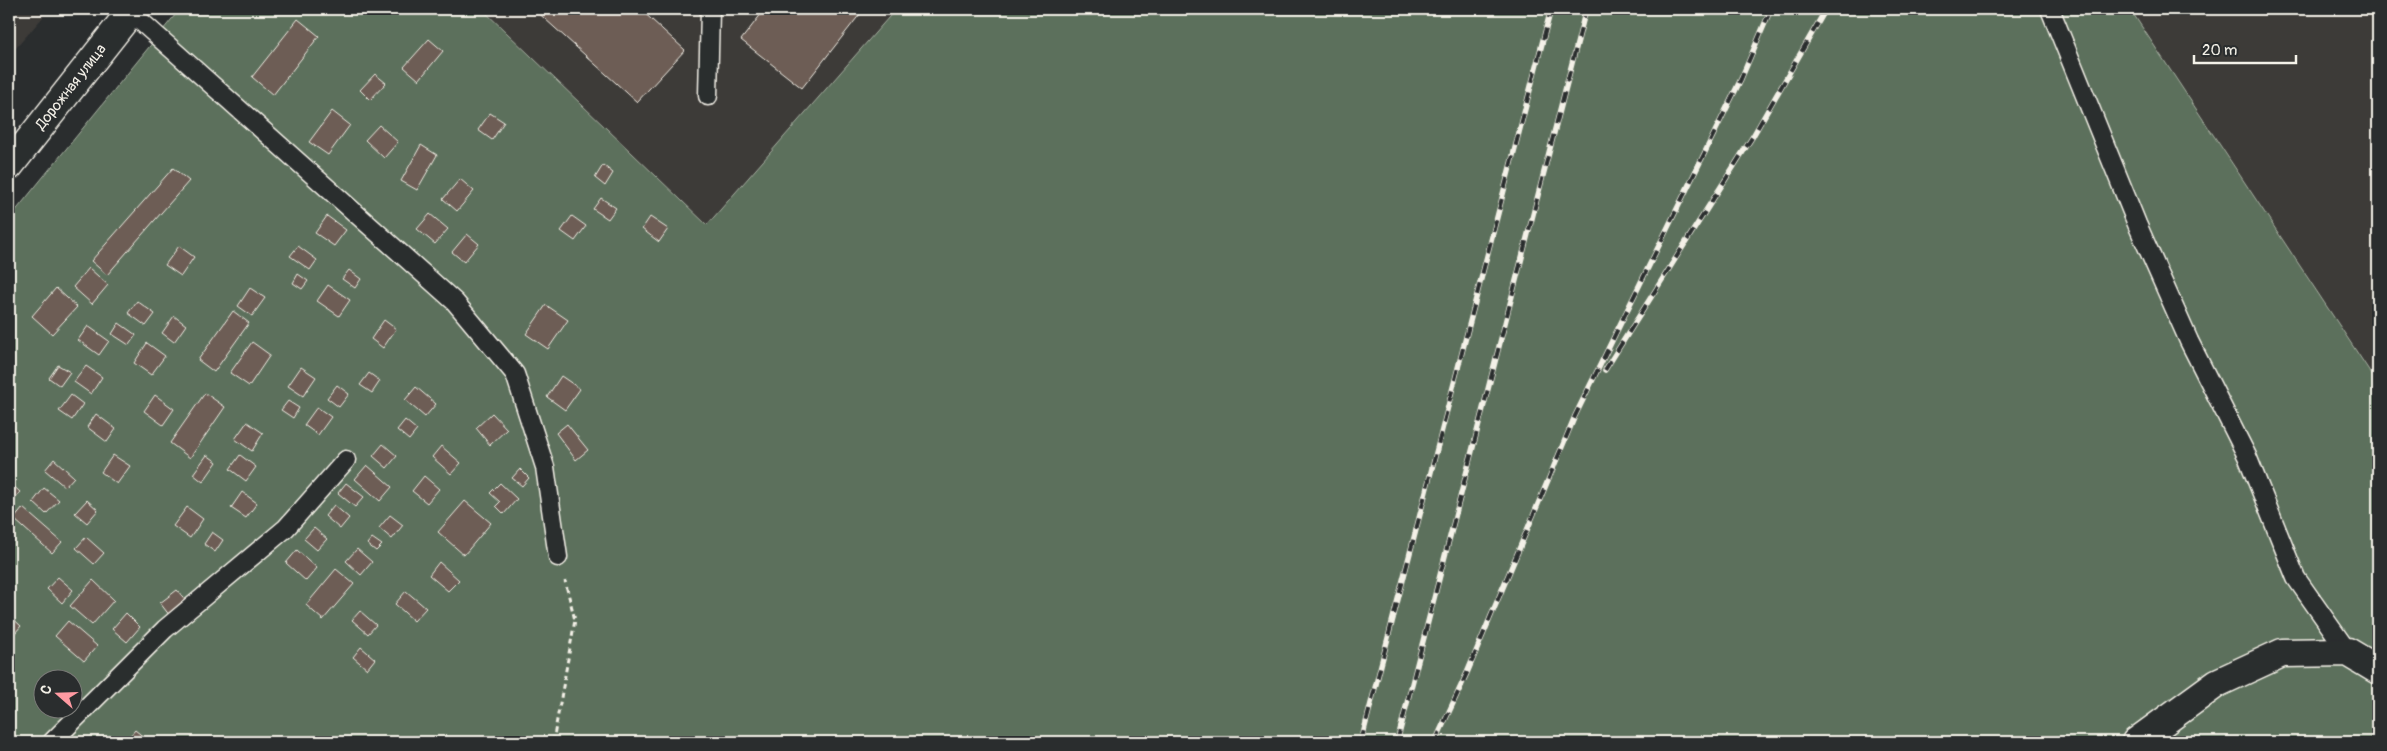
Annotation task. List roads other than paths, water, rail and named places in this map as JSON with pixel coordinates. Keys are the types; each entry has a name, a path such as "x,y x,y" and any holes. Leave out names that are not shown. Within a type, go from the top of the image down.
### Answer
{"street":[{"name":"Дорожная улица","path":"9,166 130,10"},
{"path":"2136,742 2217,683 2282,653 2348,652 2378,670"}],"lane":[{"path":"708,96 710,9"},
{"path":"2050,9 2136,224 2189,341 2247,456 2296,578 2348,652"},
{"path":"130,10 455,302 515,374 545,467 558,557"},
{"path":"52,742 166,629 286,528 346,460"}],"railway":[{"path":"1361,742 1551,9"},
{"path":"1397,742 1586,9"},
{"path":"1435,742 1467,673 1575,416 1741,79 1771,9"},
{"path":"1605,370 1753,136 1826,9"}]}
